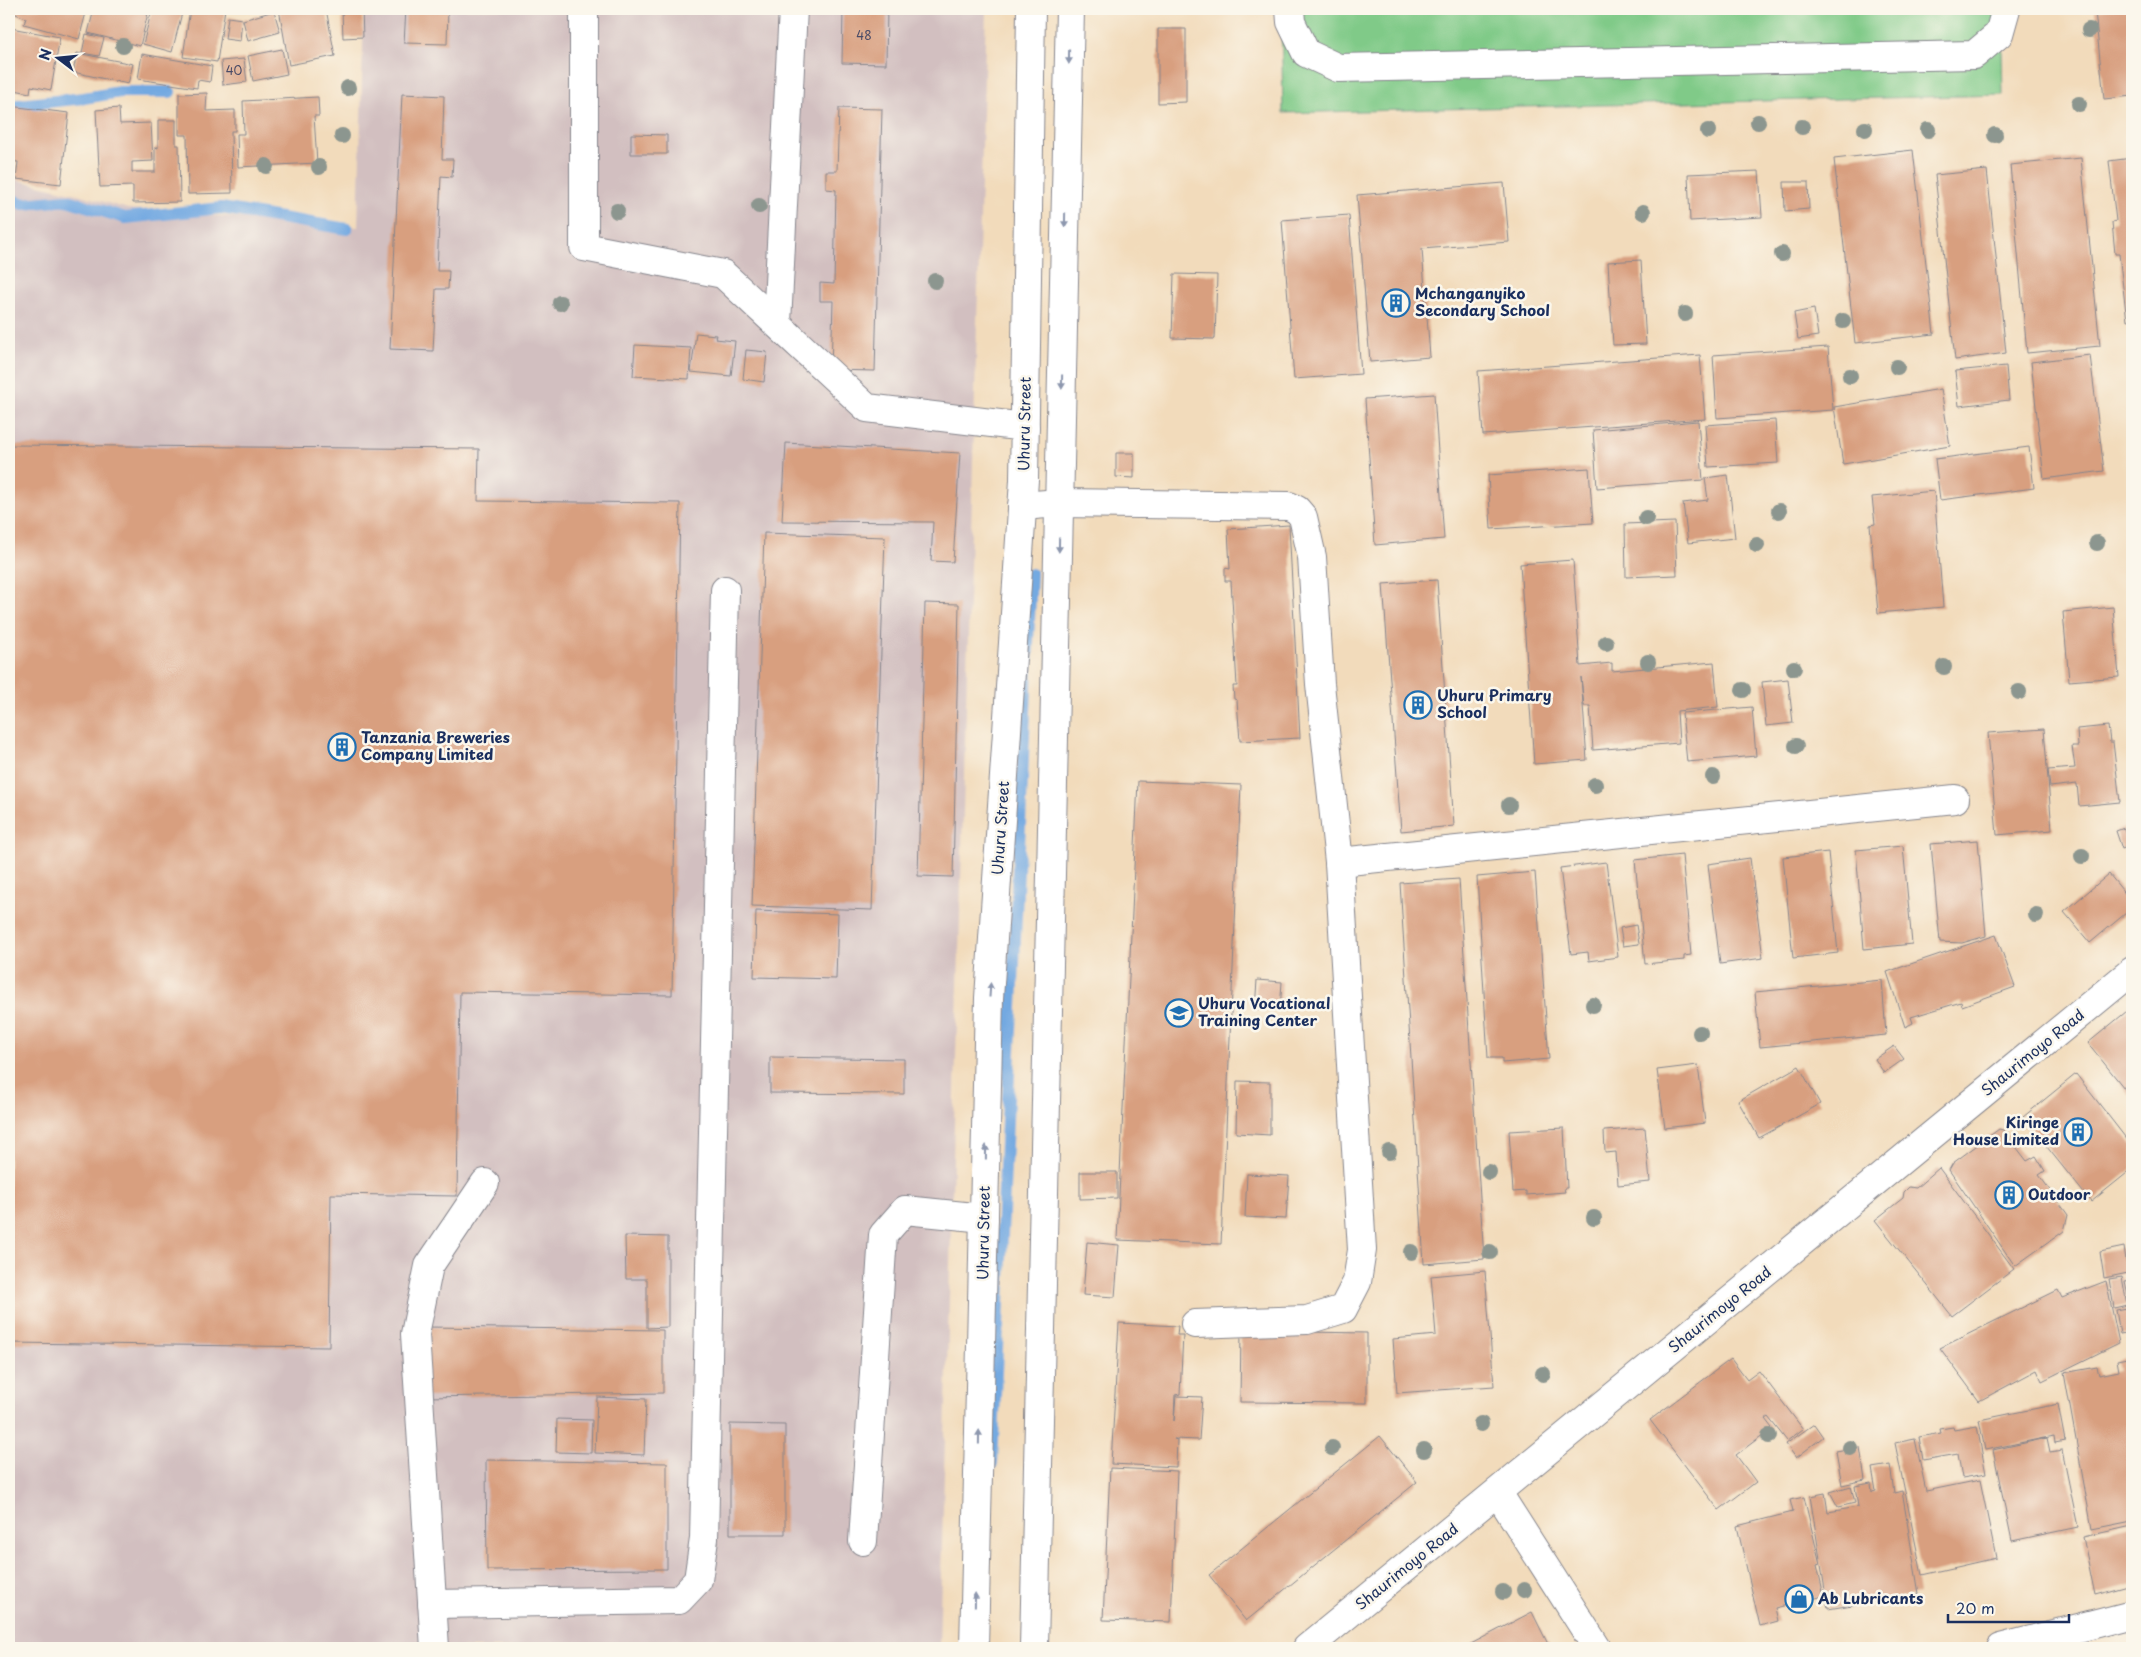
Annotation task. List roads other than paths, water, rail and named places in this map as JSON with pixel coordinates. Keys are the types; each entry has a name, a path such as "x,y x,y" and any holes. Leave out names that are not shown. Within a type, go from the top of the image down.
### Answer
{"main road":[{"path":"584,9 584,248 723,274 867,408 1025,427"},
{"path":"776,323 793,9"},
{"name":"Uhuru Street","path":"974,1648 989,998 1022,506 1032,9"},
{"path":"1034,1648 1070,9"},
{"path":"1290,9 1291,22 1306,53 1338,68 1974,55 1998,34 2006,9"},
{"path":"1022,506 1060,503 1289,506 1297,510 1303,517 1312,557 1320,684 1339,862 1362,1250 1357,1282 1343,1310 1307,1320 1195,1324"},
{"path":"432,1604 678,1600 698,1580 704,1539 725,590"},
{"path":"1339,862 1955,799"},
{"name":"Shaurimoyo Road","path":"1307,1648 2132,971"},
{"path":"435,1648 416,1334 430,1266 485,1183"},
{"path":"863,1541 883,1235 905,1210 984,1218"},
{"path":"1498,1493 1598,1648"},
{"path":"2000,1648 2132,1614"}],"waterway":[{"path":"9,106 120,92 170,92"},
{"path":"9,198 23,204 67,200 125,218 221,208 347,229"},
{"path":"992,1463 1031,574"}],"place":[{"name":"Mchanganyiko Secondary School","path":"1396,303"},
{"name":"Uhuru Primary School","path":"1418,705"},
{"name":"Tanzania Breweries Company Limited","path":"342,747"},
{"name":"Uhuru Vocational Training Center","path":"1179,1013"},
{"name":"Kiringe House Limited","path":"2078,1132"},
{"name":"Outdoor","path":"2009,1195"},
{"name":"Ab Lubricants","path":"1799,1599"}]}
